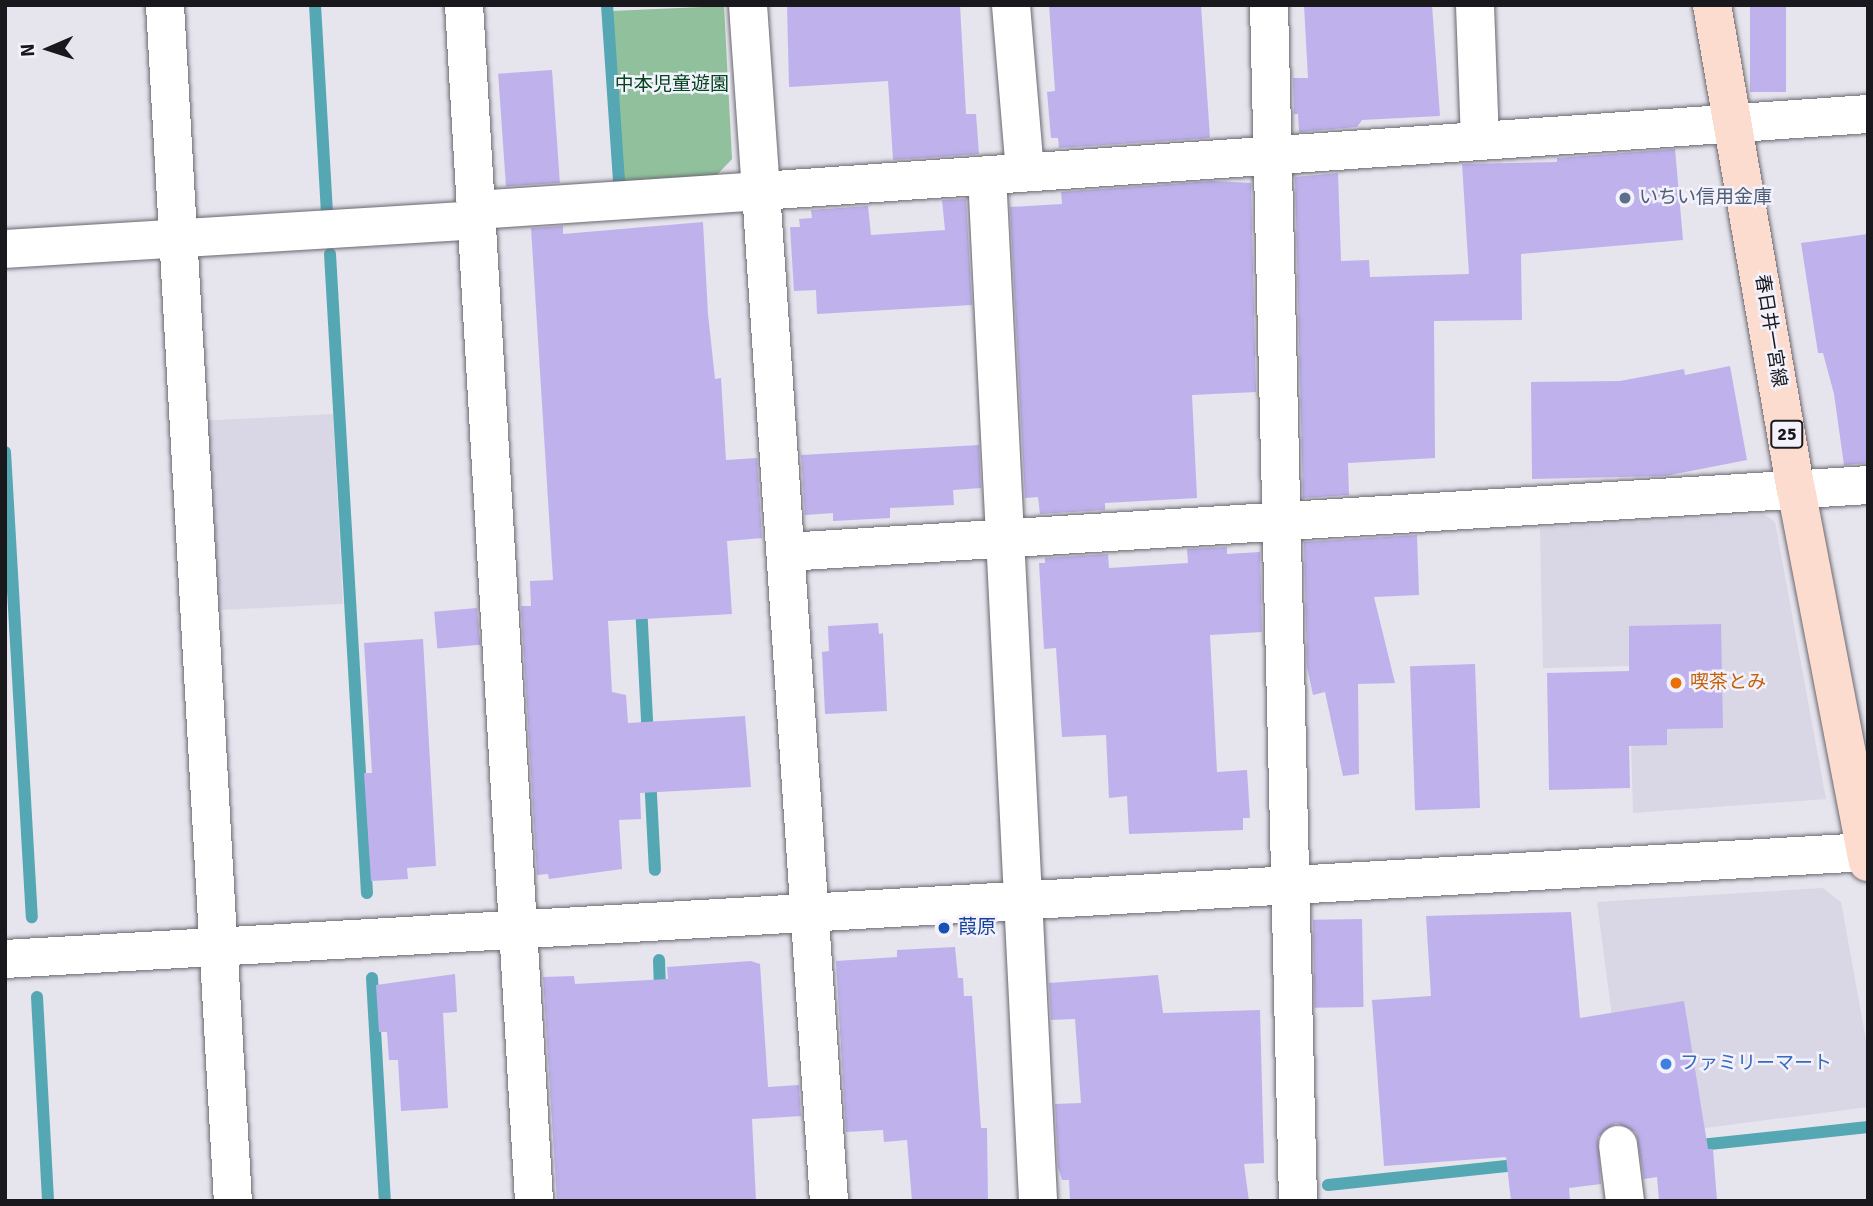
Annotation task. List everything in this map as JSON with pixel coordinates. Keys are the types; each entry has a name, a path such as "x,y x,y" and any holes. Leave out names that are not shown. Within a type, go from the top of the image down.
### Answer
{"main road":[{"name":"春日井一宮線","path":"1712,5 1735,123 1796,489 1867,855"}],"street":[{"path":"165,5 233,1201"},
{"path":"464,5 534,1201"},
{"path":"748,5 829,1201"},
{"path":"1011,5 1025,172"},
{"path":"1269,5 1298,1201"},
{"path":"1475,5 1480,141"},
{"path":"5,249 178,239 761,191 1868,114"},
{"path":"988,175 1020,899 1038,1201"},
{"path":"786,552 1004,537 1281,524 1868,485"},
{"path":"5,959 811,910 1867,855"},
{"path":"1618,1145 1625,1201"}],"shaded area":[{"path":"333,414 343,604 212,611 202,421"},
{"path":"1765,515 1775,522 1826,799 1633,813 1629,666 1543,668 1540,528"},
{"path":"1823,888 1841,902 1868,1051 1868,1107 1628,1138 1597,902"}],"green space":[{"name":"中本児童遊園","path":"724,6 732,159 714,178 622,184 612,11"}],"building":[{"path":"787,5 960,5 966,114 976,114 979,154 893,160 888,81 789,87"},
{"path":"1049,5 1201,5 1210,138 1059,148 1058,138 1051,138 1047,92 1055,91"},
{"path":"1304,5 1432,5 1440,116 1362,120 1357,127 1299,132 1298,114 1294,114 1293,78 1308,78"},
{"path":"1750,5 1786,5 1786,92 1750,92"},
{"path":"552,70 560,183 506,186 498,74"},
{"path":"1675,149 1683,240 1521,254 1522,320 1434,321 1435,458 1348,463 1349,495 1303,498 1295,177 1338,173 1341,261 1369,260 1370,277 1469,274 1462,164 1557,162 1557,158"},
{"path":"1213,181 1251,183 1256,392 1192,395 1197,498 1105,503 1105,510 1040,514 1038,497 1025,498 1010,207 1062,204 1061,192"},
{"path":"966,199 972,305 817,314 816,290 794,291 790,227 800,227 799,219 812,218 811,210 868,206 871,235 945,230 942,200"},
{"path":"703,222 708,314 715,379 721,378 726,460 757,458 762,538 727,541 732,614 608,621 612,692 626,695 628,723 745,716 751,787 640,793 641,819 619,820 622,869 549,879 548,874 537,875 521,606 531,606 530,581 553,580 531,228 563,226 563,234"},
{"path":"1868,234 1868,463 1844,465 1834,394 1823,353 1818,353 1801,243"},
{"path":"1730,366 1747,460 1665,476 1532,479 1531,382 1620,381 1684,369 1685,375"},
{"path":"979,445 981,488 953,490 954,505 890,508 890,518 833,521 833,513 805,515 801,455"},
{"path":"1417,535 1419,595 1374,597 1395,683 1358,684 1359,774 1343,776 1325,692 1313,695 1307,667 1304,542"},
{"path":"1227,547 1227,554 1260,552 1262,632 1210,635 1217,772 1247,770 1250,818 1243,818 1243,830 1129,834 1127,796 1109,798 1106,735 1062,737 1056,648 1044,649 1039,563 1045,563 1045,558 1108,554 1109,568 1188,563 1187,549"},
{"path":"477,608 480,645 437,649 434,612"},
{"path":"878,623 879,634 883,633 887,711 825,714 822,652 829,651 828,626"},
{"path":"1721,624 1723,728 1667,729 1667,745 1629,746 1630,788 1549,790 1547,673 1629,671 1629,626"},
{"path":"423,639 436,866 407,868 408,879 371,881 364,773 372,773 364,643"},
{"path":"1475,664 1480,808 1415,810 1410,666"},
{"path":"1571,912 1580,1018 1684,1001 1708,1149 1713,1149 1717,1201 1659,1201 1657,1177 1644,1179 1636,1132 1616,1123 1598,1137 1601,1184 1569,1188 1570,1201 1511,1201 1506,1157 1384,1166 1372,1000 1431,996 1426,916"},
{"path":"1362,919 1364,1007 1315,1008 1313,920"},
{"path":"955,947 958,978 963,978 964,996 972,996 981,1128 987,1128 988,1201 912,1201 907,1140 884,1142 883,1130 846,1132 836,961 897,957 897,950"},
{"path":"751,961 760,964 768,1087 799,1085 801,1116 752,1119 756,1201 557,1201 543,977 574,976 575,984 668,979 667,967"},
{"path":"455,974 457,1012 443,1013 448,1108 401,1111 398,1060 389,1060 387,1032 379,1032 376,985"},
{"path":"1158,975 1163,1013 1260,1010 1264,1163 1244,1164 1249,1201 1070,1201 1069,1180 1062,1180 1058,1167 1055,1104 1081,1103 1075,1019 1051,1020 1049,983"}],"waterway":[{"path":"315,5 327,213"},
{"path":"607,5 619,182"},
{"path":"330,254 367,893"},
{"path":"5,452 32,917"},
{"path":"641,605 648,737"},
{"path":"650,776 655,870"},
{"path":"659,960 660,994"},
{"path":"372,978 385,1201"},
{"path":"37,997 48,1201"},
{"path":"1691,1146 1868,1127"},
{"path":"1328,1185 1523,1164"}],"place":[{"name":"いちい信用金庫","path":"1625,198"},
{"name":"喫茶とみ","path":"1676,683"},
{"name":"葭原","path":"944,928"},
{"name":"ファミリーマート","path":"1666,1064"}]}
